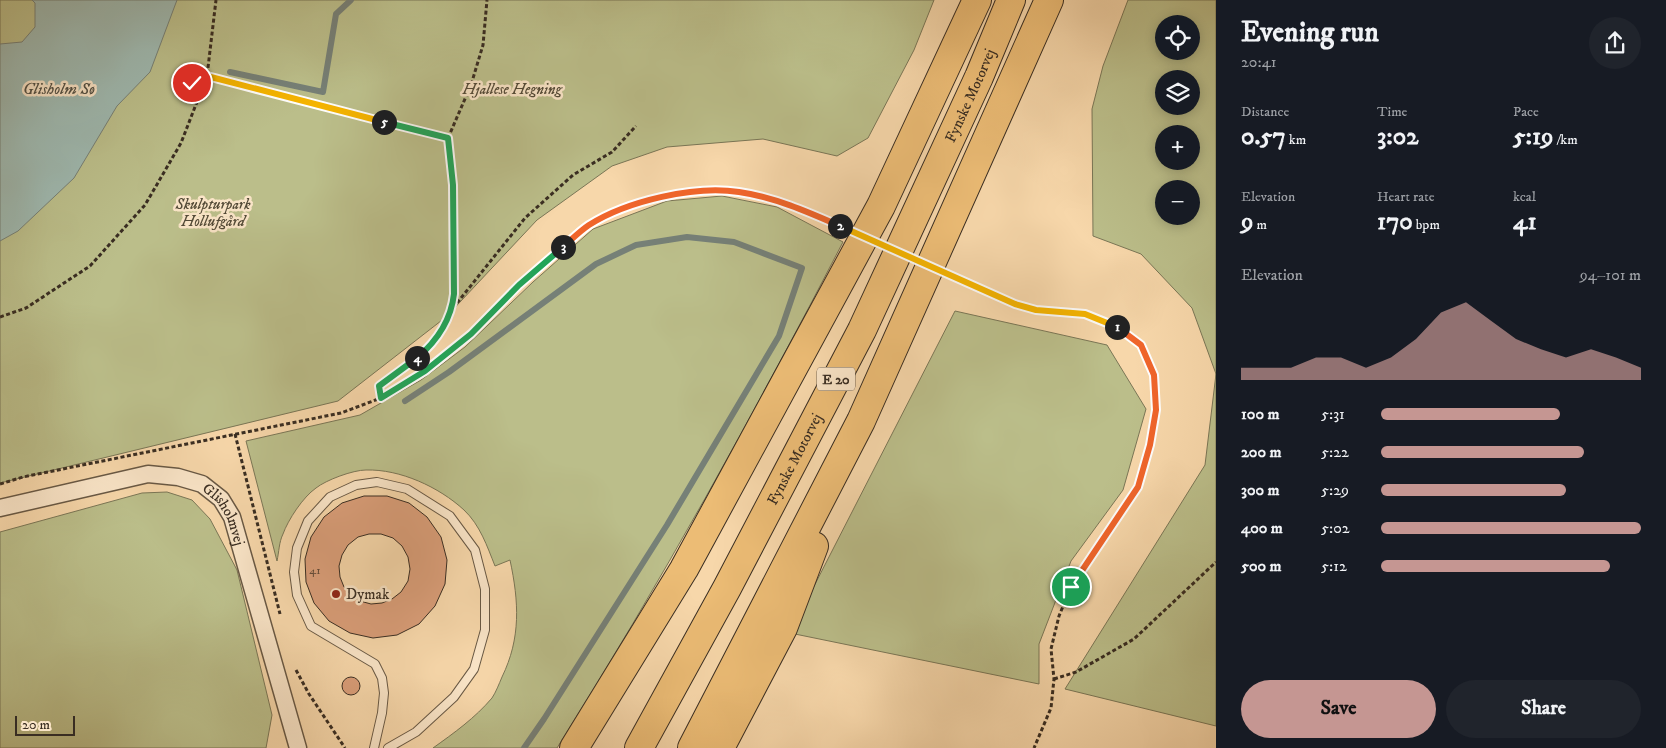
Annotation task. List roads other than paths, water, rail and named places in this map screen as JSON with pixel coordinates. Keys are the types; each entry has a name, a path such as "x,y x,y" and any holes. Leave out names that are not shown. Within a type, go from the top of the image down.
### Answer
{"highway":[{"path":"574,748 684,569 876,215 977,0"},
{"name":"Fynske Motorvej","path":"639,748 727,588 862,330 979,77 1011,0"},
{"name":"E 20","path":"692,748 861,421 1049,0"},
{"path":"720,748 783,628 861,421"}],"street":[{"name":"Glisholmvej","path":"0,508 148,474 178,476 202,484 221,499 232,517 298,748"}],"lane":[{"path":"374,748 382,713 384,694 382,678 375,664 311,626 297,596 294,572 297,548 308,521 330,497 356,485 377,482 408,489 450,516 475,550 484,589 485,630 474,669 454,698 416,732 388,748"}],"water":[{"name":"Glisholm Sø","path":"32,0 177,0 150,72 117,106 74,178 18,231 0,241 0,44 22,42 35,27 35,3"}],"waterway":[{"path":"230,72 323,92 336,14 351,0"},
{"path":"405,401 449,372 596,264 636,245 687,237 734,242 802,268 779,336 667,525 524,748"}],"place":[{"name":"Dymak","path":"336,594"}],"park label":[{"name":"Hjallese Hegning","path":"512,89"},
{"name":"Skulpturpark Hollufgård","path":"213,212"}]}
